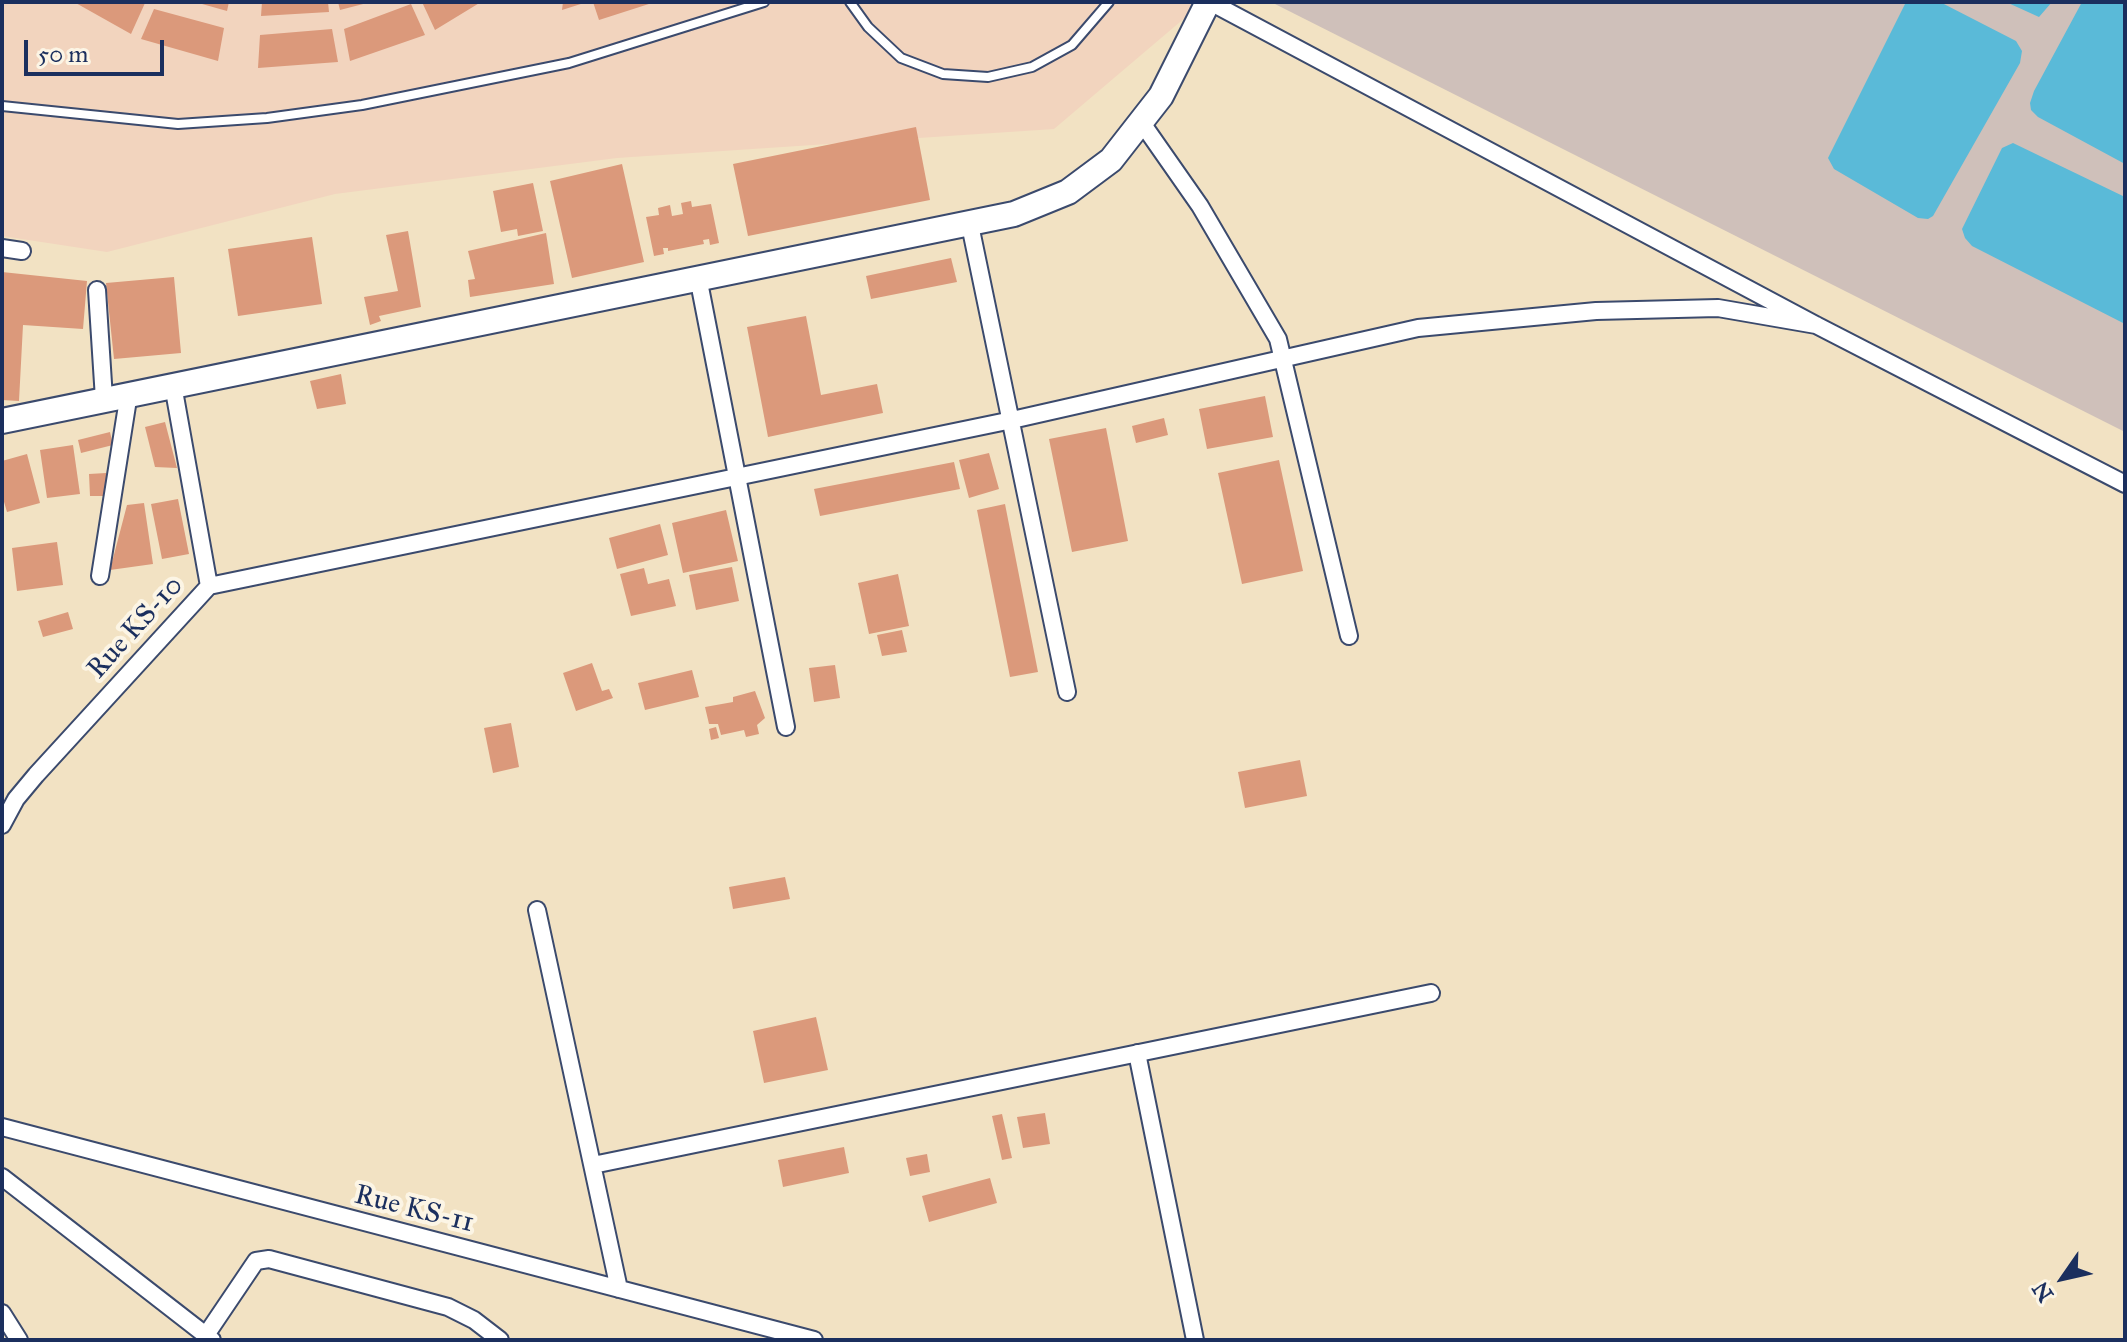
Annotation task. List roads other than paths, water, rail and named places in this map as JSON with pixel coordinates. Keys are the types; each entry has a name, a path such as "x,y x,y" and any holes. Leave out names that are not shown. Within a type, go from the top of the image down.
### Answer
{"street":[{"path":"2,421 1014,214 1068,192 1099,171 1142,123 1161,96 1209,2 1816,325 2125,484"},
{"path":"1142,123 1215,232 1270,322 1284,357 1349,636"},
{"path":"970,225 1067,692"},
{"path":"2,248 22,251"},
{"path":"698,277 786,727"},
{"path":"97,290 104,399"},
{"path":"209,586 1012,420 1418,328 1596,311 1718,308 1816,325"},
{"name":"Rue KS-10","path":"2,825 16,799 36,775 209,586 173,385"},
{"path":"100,576 129,393"},
{"path":"537,910 619,1289"},
{"path":"593,1165 1431,993"},
{"path":"1137,1053 1195,1340"},
{"name":"Rue KS-11","path":"2,1127 814,1340"},
{"path":"2,1177 209,1338 256,1261 269,1259 448,1307 474,1320 500,1340"},
{"path":"2,1313 19,1340"}],"lane":[{"path":"2,106 178,124 267,118 362,105 569,63 764,2"},
{"path":"850,2 868,27 901,58 943,74 988,77 1032,67 1072,45 1103,13 1109,2"}],"water":[{"path":"1906,2 1940,2 2016,41 2022,51 2020,63 1933,216 1928,219 1918,218 1834,169 1828,158"},
{"path":"2006,2 2052,2 2039,17"},
{"path":"2082,2 2125,2 2125,164 2038,117 2031,110 2034,91"},
{"path":"2013,143 2125,197 2125,324 1972,246 1965,238 1962,229 2002,148"}]}
